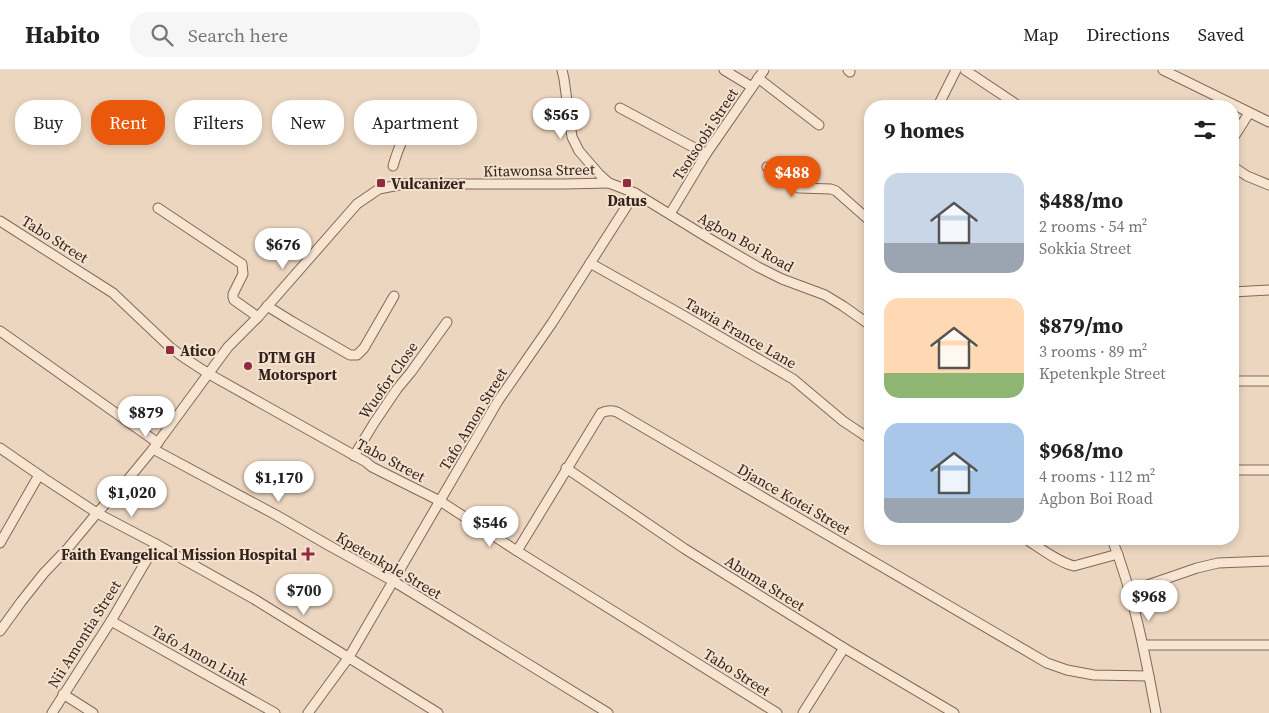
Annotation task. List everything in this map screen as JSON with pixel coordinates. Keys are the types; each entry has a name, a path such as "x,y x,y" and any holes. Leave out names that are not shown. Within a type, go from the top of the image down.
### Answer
{"street":[{"path":"562,70 572,137 579,152 609,183"},
{"path":"724,70 752,87"},
{"name":"Tsotsoobi Street","path":"670,214 706,154 764,70"},
{"path":"941,100 956,70"},
{"path":"965,70 1010,100"},
{"path":"1163,70 1223,100"},
{"path":"758,78 819,125"},
{"path":"620,108 706,154"},
{"path":"1239,108 1269,122"},
{"path":"1239,129 1249,113"},
{"path":"393,166 401,145"},
{"path":"767,166 799,188 831,189 836,191 864,216"},
{"path":"1239,171 1269,185"},
{"name":"Kitawonsa Street","path":"267,306 357,204 379,189 404,184 609,183"},
{"name":"Agbon Boi Road","path":"609,183 635,193 758,267 782,279 825,295 864,321"},
{"name":"Tafo Amon Street","path":"308,713 349,657 498,401 552,323 635,193"},
{"path":"158,208 242,264 243,274 232,297 258,317"},
{"name":"Tabo Street","path":"0,221 113,293 171,348 209,374 372,467 440,501 777,713"},
{"name":"Tawia France Lane","path":"590,263 793,380 843,422 864,435"},
{"path":"1239,292 1269,290"},
{"path":"0,632 44,573 125,484 228,347 267,306 350,355 357,355 364,348 394,296"},
{"name":"Wuofor Close","path":"354,456 374,422 397,389 448,322"},
{"name":"Kpetenkple Street","path":"0,331 155,446 393,581 608,713"},
{"path":"1239,381 1269,381"},
{"name":"Djance Kotei Street","path":"517,551 601,413 608,410 617,412 1047,663 1067,670 1094,675 1149,676"},
{"path":"0,448 97,513 254,599 438,713"},
{"name":"Abuma Street","path":"566,468 685,549 844,648 954,713"},
{"path":"1239,470 1269,470"},
{"path":"0,543 39,475"},
{"name":"Nii Amontia Street","path":"52,713 111,622 156,544"},
{"path":"1036,545 1074,566 1118,554"},
{"path":"1114,545 1130,591 1156,713"},
{"path":"1130,591 1196,568 1218,563 1269,561"},
{"name":"Tafo Amon Link","path":"111,622 275,713"},
{"path":"1143,645 1269,645"},
{"path":"804,713 844,648"},
{"path":"63,694 93,713"}],"place":[{"name":"Vulcanizer","path":"381,183"},
{"name":"Datus","path":"627,183"},
{"name":"Atico","path":"170,350"},
{"name":"DTM GH Motorsport","path":"248,366"},
{"name":"Faith Evangelical Mission Hospital","path":"308,554"}]}
